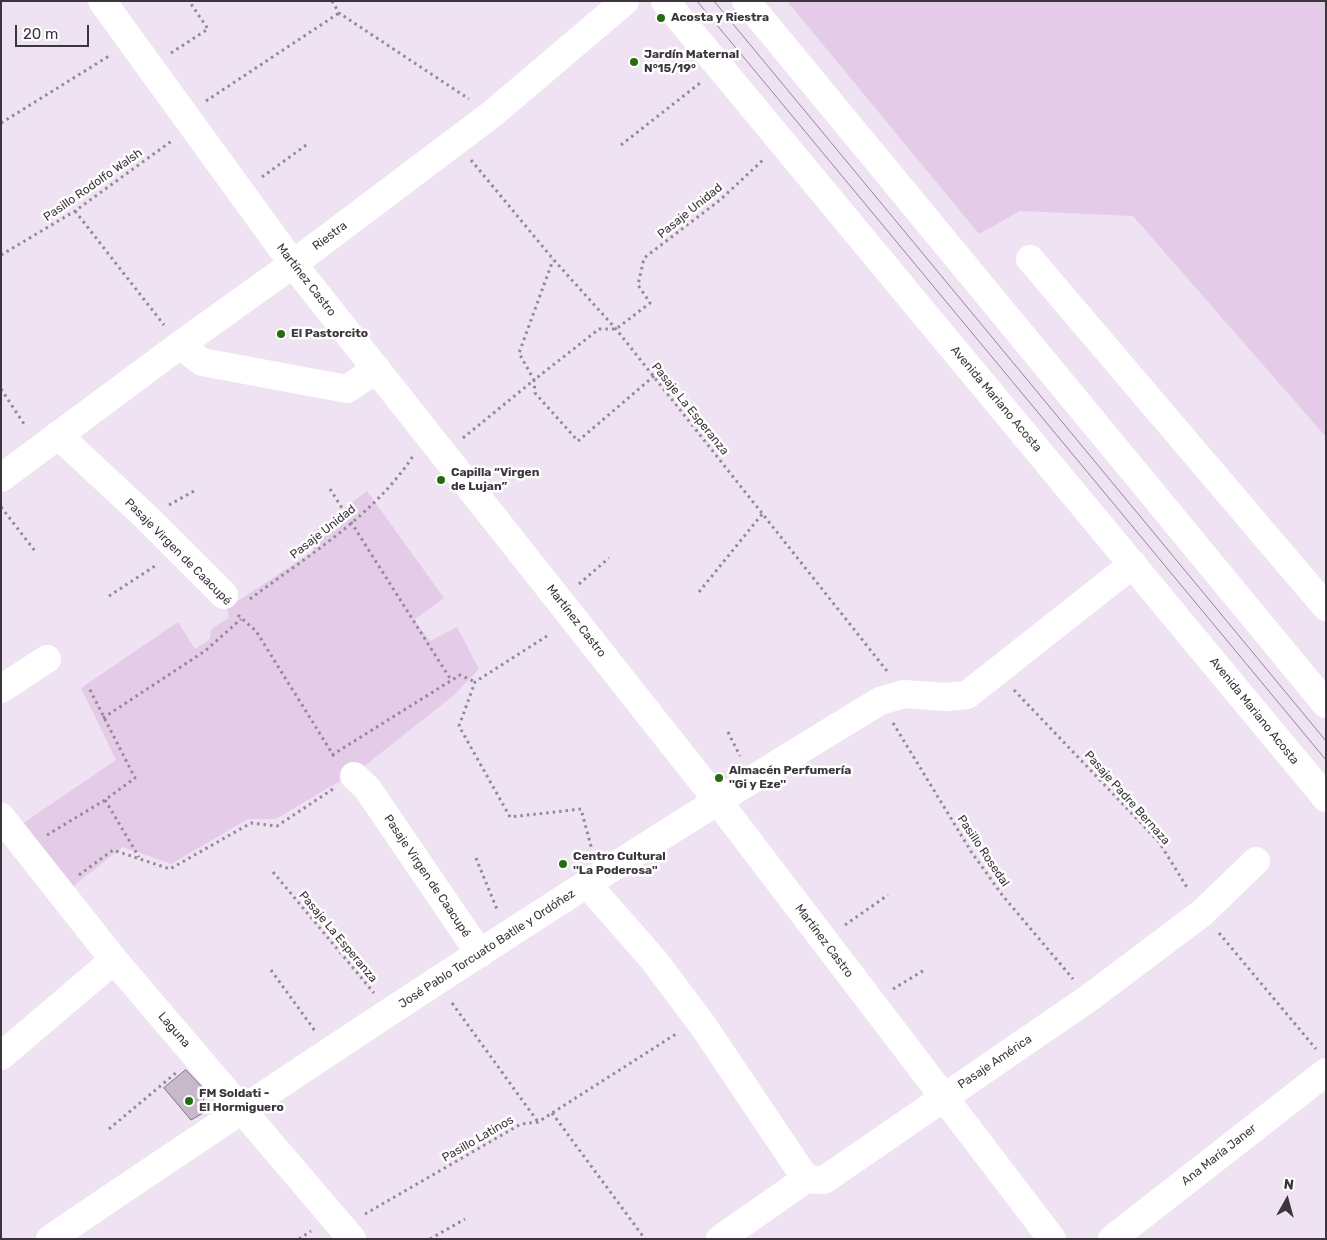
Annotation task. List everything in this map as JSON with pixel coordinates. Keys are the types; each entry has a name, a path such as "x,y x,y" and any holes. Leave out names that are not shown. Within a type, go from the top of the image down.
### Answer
{"street":[{"name":"Martínez Castro","path":"102,1 293,264 717,800 1052,1239"},
{"name":"Riestra","path":"1,478 293,264 492,114 625,1"},
{"name":"Avenida Mariano Acosta","path":"665,1 1326,798"},
{"path":"746,1 1326,704"},
{"path":"1030,260 1326,607"},
{"path":"180,345 202,362 347,389 377,369"},
{"name":"Pasaje Virgen de Caacupé","path":"49,442 180,550 230,602"},
{"path":"892,697 967,695 998,673 1133,564"},
{"path":"1,689 47,659"},
{"name":"José Pablo Torcuato Batlle y Ordóñez","path":"50,1239 243,1108 717,800 892,697"},
{"name":"Pasaje Virgen de Caacupé","path":"354,776 368,788 480,954"},
{"name":"Laguna","path":"9,833 114,960 243,1108 347,1233"},
{"name":"Pasaje América","path":"720,1239 806,1179 824,1180 943,1096 1089,998 1202,913 1256,861"},
{"path":"588,884 653,959 698,1020 806,1179"},
{"path":"1,1056 114,960"},
{"name":"Ana María Janer","path":"1112,1239 1323,1063"}],"path":[{"path":"149,66 208,29 189,1"},
{"path":"332,1 339,13 492,114"},
{"name":"Pasillo Rodolfo Walsh","path":"1,255 75,211 189,120 339,13"},
{"path":"1,123 132,42"},
{"path":"621,145 720,67"},
{"name":"Pasaje La Esperanza","path":"455,141 553,259 616,329 763,513 892,697"},
{"name":"Pasaje Unidad","path":"616,329 650,303 638,286 644,258 720,200 782,141"},
{"path":"241,192 309,143"},
{"path":"75,211 180,345"},
{"path":"553,259 519,353 534,380 534,392 578,441 654,376"},
{"path":"444,454 599,329 616,329"},
{"path":"1,389 49,442"},
{"name":"Pasaje Unidad","path":"230,602 352,523 397,479 419,446 424,430"},
{"path":"330,489 450,680 460,674 475,682"},
{"path":"1,506 35,551"},
{"path":"699,592 763,513"},
{"path":"110,596 180,550"},
{"path":"559,600 609,558"},
{"name":"Pasaje Virgen de Caacupé","path":"230,602 241,619 256,631 332,755 450,680"},
{"path":"103,718 205,651 241,619"},
{"path":"548,636 475,682 459,726 510,817 581,809 592,850 632,855"},
{"name":"Pasaje Padre Bernaza","path":"998,673 1158,842 1202,913 1323,1063"},
{"path":"9,833 105,800 135,778 88,686"},
{"name":"Pasillo Rosedal","path":"892,697 972,853 1003,896 1089,998"},
{"path":"58,890 113,850 139,857 170,869 251,822 277,826 354,776"},
{"path":"105,800 139,857"},
{"path":"476,858 508,936"},
{"name":"Pasaje La Esperanza","path":"273,872 390,1013"},
{"path":"824,940 888,895"},
{"path":"871,1002 926,969"},
{"path":"271,970 330,1052"},
{"path":"437,982 538,1122"},
{"name":"Pasillo Latinos","path":"347,1233 521,1124 538,1122 698,1020"},
{"path":"109,1129 197,1056"},
{"path":"552,1113 644,1239"},
{"path":"430,1239 465,1219"}],"shaded area":[{"path":"787,1 1326,1 1326,437 1133,216 1020,211 979,234"},
{"path":"367,491 444,598 414,620 430,641 457,627 479,669 454,695 362,768 276,819 248,819 171,864 123,847 68,890 16,828 116,760 81,688 178,622 195,649 210,639 211,629 229,618 227,608 314,551 310,534"}],"building":[{"name":"FM Soldati - El Hormiguero","path":"186,1070 204,1089 203,1113 191,1120 164,1088"}],"tram line":[{"path":"697,1 1326,760"},
{"path":"714,1 1326,741"}],"place":[{"name":"Acosta y Riestra","path":"661,18"},
{"name":"Jardín Maternal N°15/19°","path":"634,62"},
{"name":"El Pastorcito","path":"281,334"},
{"name":"Capilla “Virgen de Lujan”","path":"441,480"},
{"name":"Almacén Perfumería ''Gi y Eze''","path":"719,778"},
{"name":"Centro Cultural ''La Poderosa''","path":"563,864"},
{"name":"FM Soldati - El Hormiguero","path":"189,1101"}]}
